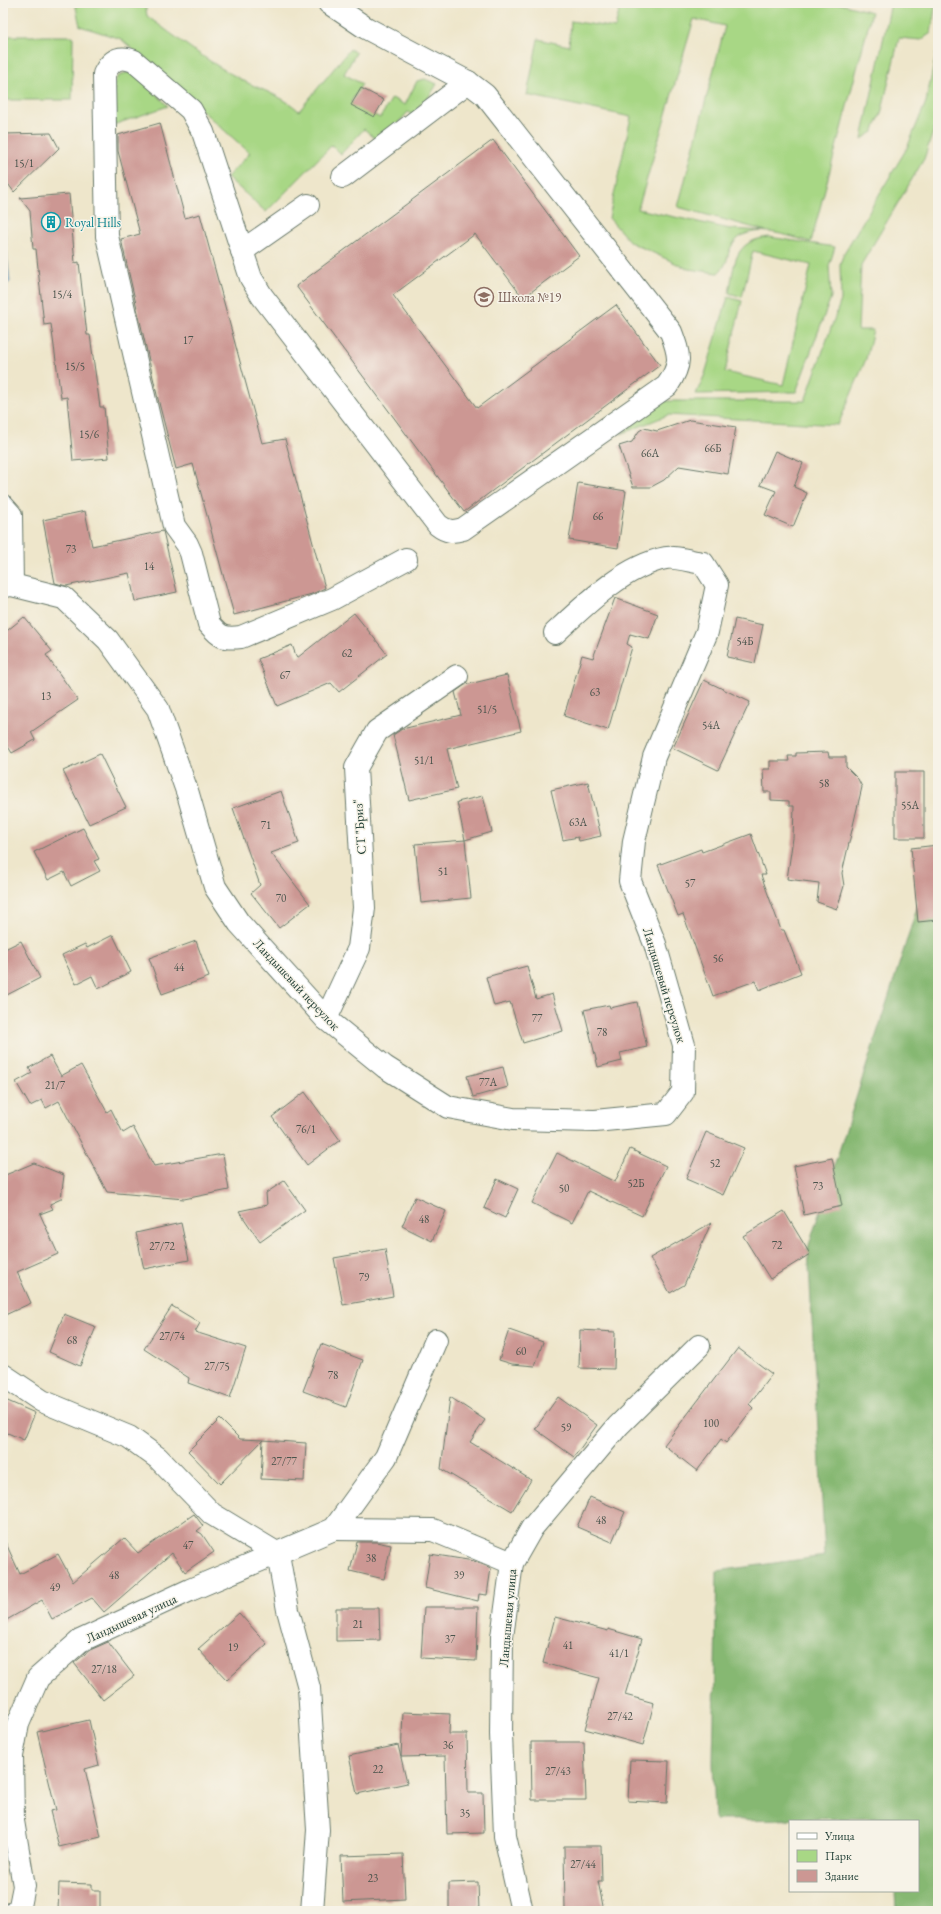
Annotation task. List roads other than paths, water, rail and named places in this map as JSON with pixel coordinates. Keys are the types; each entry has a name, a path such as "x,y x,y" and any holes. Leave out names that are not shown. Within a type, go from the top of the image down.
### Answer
{"street":[{"path":"329,3 366,28 468,82 485,95 671,332 678,350 677,371 667,386 463,529 446,531 438,525 262,296 251,278 204,132 191,110 134,62 125,58 116,59 108,65 104,74 107,236 174,526 187,544 191,553 209,624 216,632 227,639 241,637 332,599 406,559"},
{"path":"343,177 468,82"},
{"path":"242,251 308,205"},
{"path":"3,506 11,515 7,586"},
{"name":"Ландышевый переулок","path":"7,586 64,598 108,640 158,709 188,794 215,887 239,923 326,1019 385,1068 448,1107 513,1119 595,1121 666,1114 683,1092 684,1045 655,944 630,881 634,841 654,757 707,632 717,585 703,563 667,558 635,568 592,598 555,633"},
{"name":"СТ \"Бриз\"","path":"326,1019 359,948 364,908 356,768 377,731 457,676"},
{"path":"334,1529 386,1457 436,1340"},
{"name":"Ландышевая улица","path":"522,1911 505,1836 501,1734 502,1637 512,1563 532,1528 618,1426 698,1346"},
{"path":"3,1375 42,1400 129,1437 158,1458 212,1514 278,1554 288,1610 309,1688 318,1830 312,1911"},
{"path":"334,1529 433,1530 512,1563"},
{"name":"Ландышевая улица","path":"16,1911 20,1906 24,1886 13,1821 12,1756 18,1724 38,1678 80,1641 190,1590 334,1529"}],"water":[{"path":"3,219 10,282 3,287"}],"place":[{"name":"Royal Hills","path":"51,222"},
{"name":"Школа №19","path":"484,297"}]}
